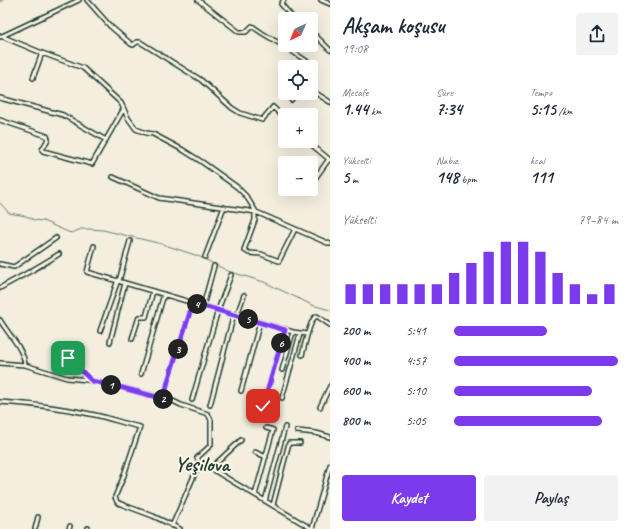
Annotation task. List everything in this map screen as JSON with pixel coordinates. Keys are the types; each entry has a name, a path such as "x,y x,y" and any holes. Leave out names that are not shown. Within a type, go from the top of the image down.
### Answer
{"street":[{"path":"1,37 79,0"},
{"path":"87,0 110,26 131,44 133,45 140,42 175,63 201,80 232,108 240,113 262,120 273,107 278,112"},
{"path":"198,0 239,32 246,32 252,26 306,60"},
{"path":"284,0 281,4 288,12"},
{"path":"321,0 330,4"},
{"path":"1,37 42,54 83,68 121,103 136,129 153,134 183,150 209,166 237,187 252,204 256,212 253,227 244,250 246,252 261,254 279,261 295,229"},
{"path":"318,38 330,50"},
{"path":"33,78 42,54"},
{"path":"318,94 330,102"},
{"path":"0,98 63,115 106,140"},
{"path":"0,120 47,136 48,139 42,150 43,151 92,164 124,110"},
{"path":"315,148 329,160 318,175"},
{"path":"113,177 159,198 256,212 330,244"},
{"path":"205,257 224,207"},
{"path":"0,264 14,267 56,238"},
{"path":"100,331 118,281 130,241"},
{"path":"94,246 87,272 285,330 300,334 307,334"},
{"path":"0,288 23,274 39,267 59,254"},
{"path":"202,306 214,266"},
{"path":"192,400 218,310 231,275"},
{"path":"110,342 126,283"},
{"path":"132,338 139,317 146,317 153,291"},
{"path":"141,374 164,294"},
{"path":"210,405 236,315 244,294"},
{"path":"164,399 168,381 193,303"},
{"path":"302,355 307,334 313,320 317,316 330,326"},
{"path":"0,320 18,347 25,365"},
{"path":"241,391 260,322"},
{"path":"263,406 285,330"},
{"path":"282,370 293,332"},
{"path":"282,398 300,334"},
{"path":"68,358 92,381"},
{"path":"0,363 25,365 67,378 92,381 123,388 176,402 209,415 211,445 197,458 200,462 312,529 330,465"},
{"path":"320,407 330,386"},
{"path":"0,402 76,411 97,415 140,427 115,500 180,529"},
{"path":"265,501 285,427"},
{"path":"255,495 272,430 266,428"},
{"path":"297,431 316,433 330,437"},
{"path":"210,468 241,440"},
{"path":"273,505 289,443 300,443"},
{"path":"255,452 266,456"},
{"path":"168,529 200,462"},
{"path":"35,529 38,517"}],"waterway":[{"path":"1,35 75,0"},
{"path":"0,203 9,213 43,221 68,232 72,233 81,229 103,230 162,244 198,256 228,271 264,282 312,305 330,310"}],"district":[{"name":"Yeşilova","path":"202,464"}],"route":[{"path":"68,358 92,381 164,399 164,394 193,303 285,330 263,406"}]}
